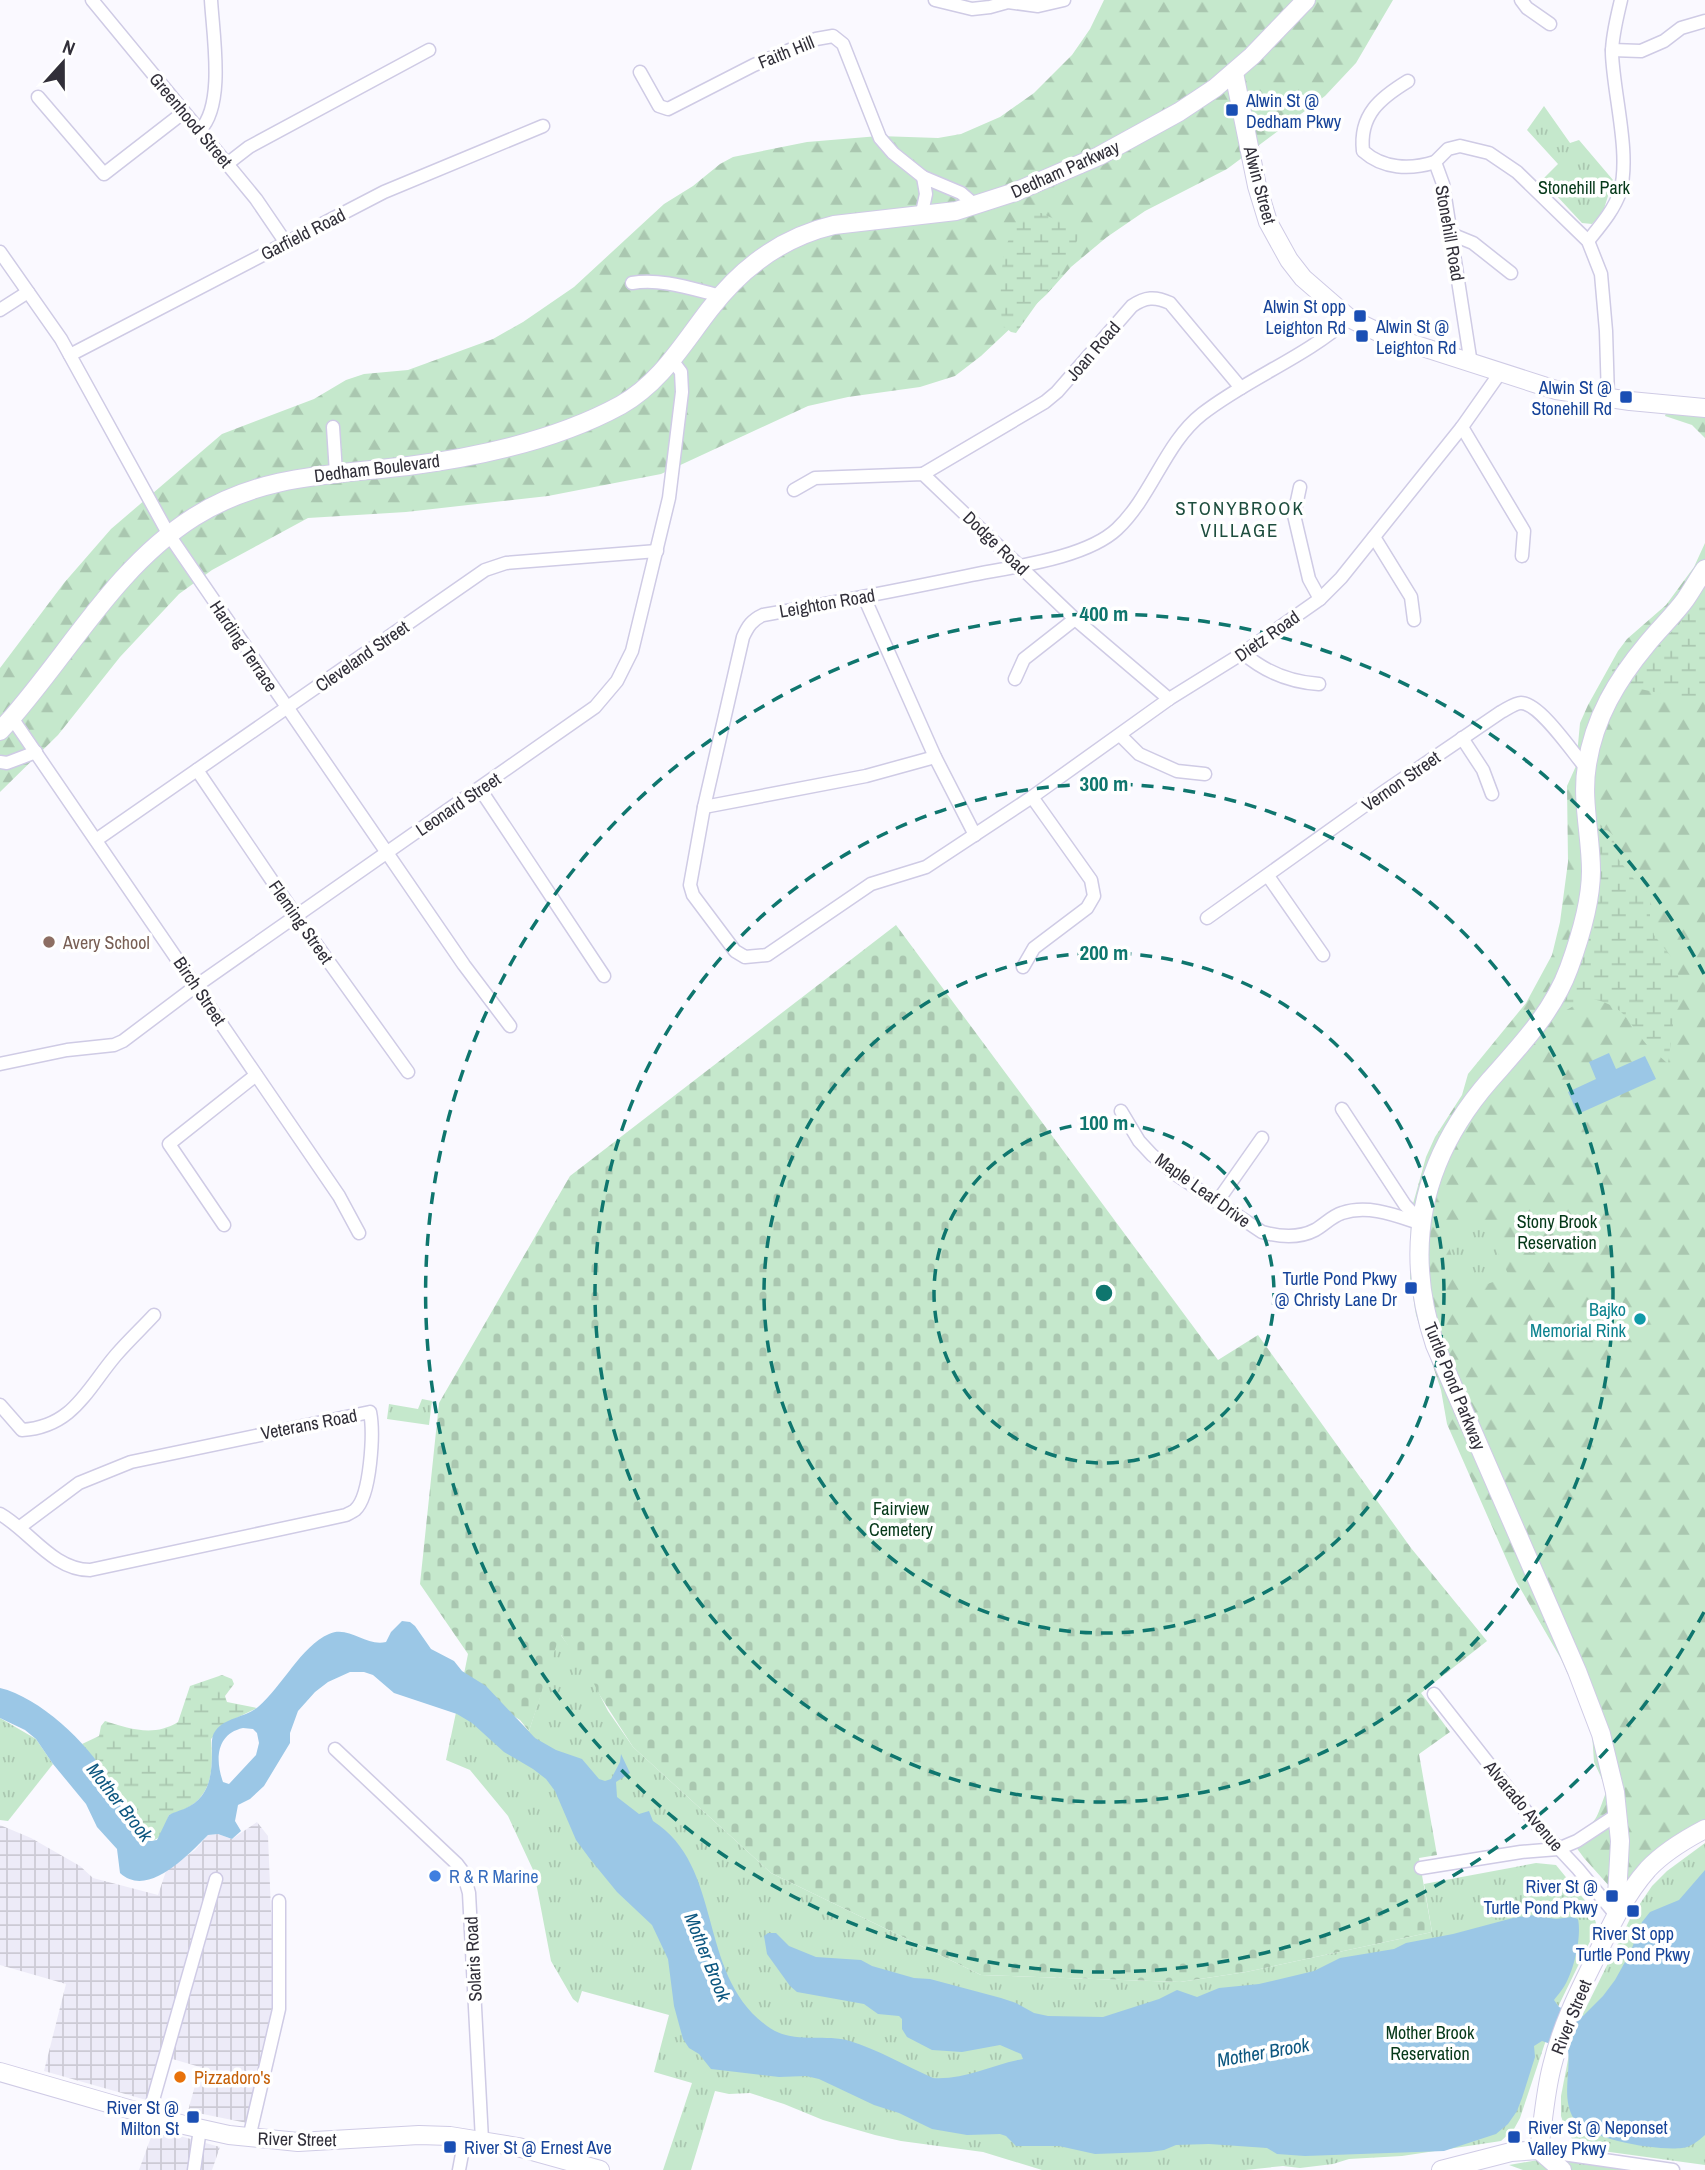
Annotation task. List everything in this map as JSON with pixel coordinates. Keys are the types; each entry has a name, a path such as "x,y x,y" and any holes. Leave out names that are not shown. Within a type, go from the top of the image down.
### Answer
{"main road":[{"name":"Dedham Parkway","path":"780,244 807,232 834,225 921,217 976,206 1099,156 1179,112 1234,73 1272,38 1306,0"},
{"name":"Alwin Street","path":"1234,73 1256,186 1268,222 1289,261 1303,278 1349,318 1382,334 1556,390 1705,408"},
{"name":"Dedham Boulevard","path":"0,731 128,573 169,535 197,515 240,494 288,479 409,466 467,456 573,426 607,412 649,386 721,296 746,271 780,244"},
{"name":"Turtle Pond Parkway","path":"1616,1916 1620,1842 1607,1752 1595,1715 1433,1338 1418,1267 1422,1224 1433,1170 1462,1114 1522,1045 1546,1012 1568,971 1590,891 1586,768 1596,726 1608,698 1647,643 1685,600 1705,569"},
{"name":"River Street","path":"1539,2150 1556,2052 1572,2006 1616,1916 1637,1883 1663,1856 1705,1829"},
{"name":"Turtle Pond Parkway","path":"1620,1842 1637,1883"},
{"name":"River Street","path":"0,2072 200,2129 249,2138 298,2142 419,2135 474,2139 535,2151 600,2170"},
{"path":"1441,2170 1511,2152 1539,2150 1562,2170"}],"street":[{"name":"Greenhood Street","path":"92,0 264,208 286,243"},
{"path":"200,130 209,118 215,97 212,0"},
{"path":"935,0 972,9 1007,1 1038,6 1064,0"},
{"path":"1521,0 1527,8 1550,24"},
{"path":"1588,241 1609,214 1620,192 1622,167 1618,92 1612,50 1620,0"},
{"path":"1612,50 1641,51 1664,41 1681,28 1705,21"},
{"name":"Faith Hill","path":"640,72 659,106 668,109 754,65 816,39 834,36 843,44 880,138 893,153 923,177 961,193 976,206"},
{"path":"228,164 249,147 429,50"},
{"path":"1408,81 1385,95 1370,114 1362,135 1363,151 1373,159 1391,165 1418,168 1435,162"},
{"path":"38,97 104,174 184,112"},
{"name":"Garfield Road","path":"70,355 406,182 542,126"},
{"name":"Stonehill Road","path":"1471,364 1443,184 1435,162 1448,149 1460,146 1489,153 1517,172 1588,241 1601,274 1608,398"},
{"path":"921,217 926,194 923,177"},
{"path":"1451,234 1473,243 1511,273"},
{"name":"Harding Terrace","path":"0,252 70,355 169,535 464,965 510,1026"},
{"path":"632,284 647,281 662,283 721,296"},
{"path":"0,310 28,292"},
{"name":"Joan Road","path":"923,474 1045,402 1068,382 1132,306 1141,300 1161,299 1170,303 1241,388"},
{"name":"Leighton Road","path":"975,835 926,867 871,884 767,955 745,957 736,951 693,895 690,885 704,807 743,637 748,626 764,615 1019,565 1076,552 1097,543 1117,529 1133,511 1191,423 1241,388 1328,335 1349,318"},
{"name":"Leonard Street","path":"0,1064 67,1050 114,1045 123,1041 196,986 595,707 617,681 632,651 669,498 681,412 682,380 678,365 672,360"},
{"name":"Dietz Road","path":"975,835 1169,699 1243,653 1320,599 1341,578 1462,427 1500,373"},
{"path":"333,427 336,473"},
{"path":"1462,427 1524,531 1522,556"},
{"path":"794,490 815,478 923,474"},
{"name":"Dodge Road","path":"923,474 1075,618 1169,699"},
{"path":"1300,488 1294,515 1309,579 1320,599"},
{"path":"1374,537 1410,597 1414,620"},
{"name":"Cleveland Street","path":"96,840 495,566 657,551"},
{"path":"864,597 935,757 975,835"},
{"path":"1015,679 1024,659 1075,618"},
{"path":"1243,653 1258,666 1294,682 1319,684"},
{"name":"Vernon Street","path":"1207,918 1462,738 1518,703 1529,704 1544,717 1586,768"},
{"name":"Birch Street","path":"12,718 339,1196 359,1233"},
{"path":"1120,735 1139,754 1177,771 1205,774"},
{"path":"1462,738 1483,770 1492,794"},
{"path":"0,762 7,763 36,752"},
{"path":"704,807 866,776 935,757"},
{"name":"Fleming Street","path":"197,770 296,916 408,1072"},
{"path":"480,789 604,976"},
{"path":"1023,967 1034,948 1087,908 1094,895 1090,880 1032,797"},
{"path":"1268,876 1323,955"},
{"path":"224,1225 169,1144 256,1075"},
{"path":"1342,1109 1405,1205 1422,1224"},
{"name":"Maple Leaf Drive","path":"1121,1111 1139,1141 1152,1155 1262,1232 1278,1237 1303,1235 1341,1213 1375,1210 1422,1224"},
{"path":"1217,1202 1262,1138"},
{"path":"0,1405 22,1430 51,1424 72,1411 117,1354 154,1315"},
{"name":"Veterans Road","path":"0,1514 20,1527 59,1562 79,1570 90,1570 346,1515 355,1510 364,1493 373,1446 370,1412 123,1465 63,1493 20,1527"},
{"name":"Alvarado Avenue","path":"1434,1694 1536,1824 1616,1916"},
{"name":"Solaris Road","path":"335,1749 457,1864 466,1881 469,1893 474,2139 459,2170"},
{"path":"1421,1868 1521,1852 1558,1849 1577,1841 1618,1814"},
{"path":"149,2114 216,1879"},
{"path":"249,2138 279,2009 279,1900"},
{"path":"194,2170 200,2129"},
{"path":"1539,2150 1673,2170"}],"shaded area":[{"path":"257,1822 268,1836 275,2011 247,2123 188,2111 200,2067 169,2058 157,2103 44,2071 66,1984 0,1965 0,1825 31,1838 80,1866 93,1878 158,1895 166,1871 195,1850 208,1835 218,1834 232,1839"},
{"path":"154,2129 220,2147 212,2170 139,2170"}],"green space":[{"path":"1104,0 1393,0 1356,63 1325,96 1227,169 1145,211 1107,237 1071,267 1047,294 981,356 955,376 920,387 848,397 808,406 661,474 548,496 406,512 308,518 212,570 179,594 120,657 58,735 0,792 0,668 64,583 111,529 222,434 314,399 346,380 364,374 408,370 493,339 574,287 664,204 733,157 807,142 879,136 938,138 961,134 1000,117 1034,93 1072,55 1090,29"},
{"name":"Stonehill Park","path":"1544,106 1570,143 1579,140 1613,180 1603,212 1592,224 1582,223 1542,180 1558,164 1527,130"},
{"path":"1032,212 1063,223 1080,225 1081,231 1071,255 1051,289 1043,295 1016,333 1002,325 1003,262 1012,232 1020,221"},
{"path":"1670,400 1705,404 1705,438 1692,425 1665,416"},
{"name":"Stony Brook Reservation","path":"1705,543 1705,1821 1619,1897 1570,1839 1595,1819 1607,1790 1594,1762 1592,1733 1582,1705 1561,1659 1516,1581 1447,1424 1441,1390 1416,1315 1410,1278 1411,1211 1426,1157 1435,1137 1462,1095 1468,1074 1526,1003 1552,955 1560,922 1568,862 1567,786 1576,766 1580,723 1618,651 1627,639 1666,605 1694,567"},
{"path":"1705,581 1705,696 1692,700 1612,683 1612,670 1636,640 1670,633 1677,628"},
{"path":"1592,818 1612,834 1619,860 1645,889 1650,900 1650,920 1654,935 1672,958 1680,981 1680,996 1675,1009 1668,1064 1647,1045 1624,1015 1611,1005 1588,998 1561,1013 1553,1013 1584,924"},
{"name":"Fairview Cemetery","path":"896,925 1218,1360 1258,1335 1411,1548 1487,1641 1421,1693 1450,1732 1419,1754 1437,1855 1419,1858 1432,1932 1246,1972 1180,1982 981,1975 771,1873 633,1747 561,1635 529,1731 520,1720 462,1684 468,1654 420,1584 439,1403 570,1176"},
{"path":"1481,1216 1509,1276 1482,1286 1463,1275 1453,1258 1449,1243 1451,1230 1455,1225"},
{"path":"422,1399 432,1401 429,1425 387,1419 389,1404 418,1409"},
{"name":"Mother Brook Reservation","path":"560,1634 588,1672 608,1711 633,1747 771,1873 981,1975 1180,1982 1246,1972 1432,1932 1424,1884 1536,1863 1556,1865 1592,1909 1597,1927 1555,2013 1520,2118 1514,2129 1501,2141 1402,2156 1349,2159 1300,2168 1283,2166 1245,2170 1042,2170 983,2152 875,2135 823,2120 750,2093 729,2094 715,2091 691,2170 663,2170 692,2083 654,2072 669,2015 582,1991 578,2003 573,1999 551,1961 534,1872 508,1816 470,1770 446,1760 462,1684 497,1704 529,1731"},
{"path":"222,1675 232,1679 234,1684 225,1696 227,1702 257,1708 226,1723 211,1739 210,1779 202,1796 183,1810 169,1815 161,1835 151,1841 135,1825 108,1778 82,1744 99,1736 105,1721 142,1730 169,1727 178,1722 190,1686"},
{"path":"0,1718 36,1739 53,1764 8,1821 0,1820"},
{"path":"1705,1843 1705,2165 1595,2150 1573,2140 1566,2131 1561,2116 1561,2096 1573,2034 1631,1917 1652,1886 1667,1871"},
{"path":"1549,2158 1635,2170 1523,2170 1509,2165"}],"water":[{"path":"1609,1053 1616,1069 1645,1056 1656,1079 1578,1114 1568,1092 1596,1079 1589,1062"},
{"name":"Mother Brook","path":"402,1621 410,1622 431,1649 454,1661 462,1671 486,1686 535,1738 556,1750 582,1759 599,1779 611,1779 621,1754 630,1773 616,1782 617,1797 639,1814 649,1811 653,1821 676,1841 691,1865 702,1892 729,1979 745,2004 767,2026 777,2032 797,2037 850,2041 933,2078 956,2077 1023,2059 1021,2054 1000,2045 962,2052 932,2050 907,2037 899,2016 878,2014 864,2004 797,1992 767,1954 764,1936 776,1933 789,1946 816,1957 861,1960 872,1966 914,1978 930,1979 1001,1998 1034,2013 1048,2016 1103,2017 1159,1999 1177,1990 1197,1997 1219,1988 1259,1984 1314,1971 1340,1958 1394,1949 1406,1943 1513,1918 1530,1915 1556,1919 1572,1917 1578,1919 1579,1927 1576,1956 1565,1984 1554,2000 1559,2007 1583,2016 1615,1980 1630,1953 1642,1922 1650,1912 1679,1900 1705,1870 1705,2135 1685,2147 1657,2148 1624,2143 1593,2133 1581,2126 1570,2111 1567,2094 1568,2050 1542,2041 1534,2046 1535,2057 1522,2098 1508,2124 1496,2134 1444,2151 1305,2156 1277,2154 1267,2148 1209,2144 1176,2145 1150,2152 1095,2154 1059,2146 1016,2146 1000,2134 967,2135 932,2129 819,2079 711,2069 683,2039 674,2006 668,1959 652,1925 617,1892 576,1840 555,1791 546,1779 504,1752 472,1723 457,1714 394,1693 373,1675 350,1672 328,1682 298,1711 290,1733 290,1743 264,1786 250,1799 238,1805 235,1821 241,1831 232,1839 218,1834 208,1835 167,1871 143,1881 131,1880 120,1873 117,1849 97,1827 86,1804 36,1739 25,1730 0,1718 0,1688 31,1701 46,1711 88,1750 143,1834 150,1841 157,1840 169,1815 193,1804 208,1785 214,1732 220,1726 258,1707 309,1648 329,1634 344,1632 379,1643 386,1642","holes":["253,1729 257,1733 259,1743 256,1755 229,1784 223,1782 219,1765 223,1742 234,1731"]}],"place":[{"name":"Alwin St @ Dedham Pkwy","path":"1232,110"},
{"name":"Alwin St opp Leighton Rd","path":"1360,316"},
{"name":"Alwin St @ Leighton Rd","path":"1362,336"},
{"name":"Alwin St @ Stonehill Rd","path":"1626,397"},
{"name":"Avery School","path":"49,942"},
{"name":"Turtle Pond Pkwy @ Christy Lane Dr","path":"1411,1288"},
{"name":"Bajko Memorial Rink","path":"1640,1319"},
{"name":"R & R Marine","path":"435,1876"},
{"name":"River St @ Turtle Pond Pkwy","path":"1612,1896"},
{"name":"River St opp Turtle Pond Pkwy","path":"1633,1911"},
{"name":"Pizzadoro's","path":"180,2077"},
{"name":"River St @ Milton St","path":"193,2117"},
{"name":"River St @ Neponset Valley Pkwy","path":"1514,2137"},
{"name":"River St @ Ernest Ave","path":"450,2147"}],"district":[{"name":"STONYBROOK VILLAGE","path":"1240,519"}]}
